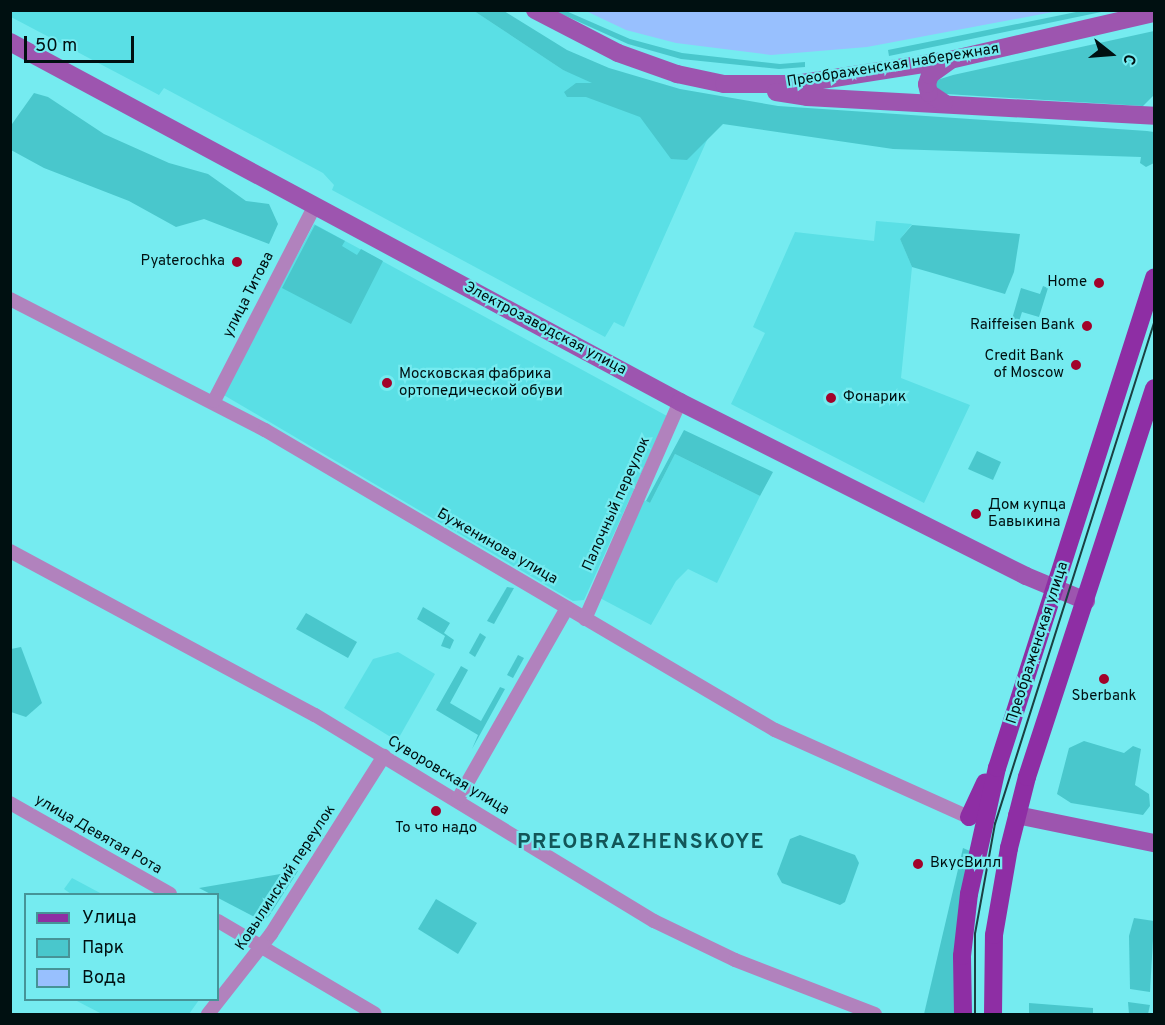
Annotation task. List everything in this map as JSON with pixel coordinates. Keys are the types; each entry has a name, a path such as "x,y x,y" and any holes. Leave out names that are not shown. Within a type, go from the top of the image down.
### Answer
{"main road":[{"name":"Преображенская улица","path":"963,1014 962,956 969,894 997,768 1155,278"},
{"path":"993,1014 997,907 1017,815 1155,388"},
{"path":"969,817 988,776 997,768"}],"street":[{"name":"Преображенская набережная","path":"535,10 618,53 677,74 724,84 796,84 950,60 1155,13"},
{"name":"Электрозаводская улица","path":"10,42 680,402 1056,590 1086,600"},
{"path":"944,103 929,93 927,84 930,75 950,60"},
{"path":"724,84 807,97 944,103 1153,117"},
{"name":"улица Титова","path":"214,401 315,205"},
{"name":"Буженинова улица","path":"10,299 214,401 775,730 969,817"},
{"name":"Палочный переулок","path":"585,619 680,402"},
{"name":"Суворовская улица","path":"10,551 384,756 458,799 654,921 735,960 875,1014"},
{"path":"458,799 567,608"},
{"name":"Ковылинский переулок","path":"219,1000 262,946 384,756"},
{"name":"улица Девятая Рота","path":"10,803 168,893"},
{"path":"1017,815 1155,843"},
{"path":"219,922 375,1014"},
{"name":"Ковылинский переулок","path":"208,1014 218,1001"}],"shaded area":[{"path":"11,10 474,11 563,70 715,122 624,327 614,322 605,337 332,190 334,185 323,173 164,88 159,95 11,17"},
{"path":"876,221 912,224 900,239 912,267 901,378 970,405 924,503 731,404 765,333 753,327 795,232 874,241"},
{"path":"314,224 667,416 584,600 573,601 222,394"},
{"path":"675,454 760,496 717,583 688,569 676,581 651,625 598,597 641,499 650,503"},
{"path":"398,652 435,674 397,741 344,708 373,659"},
{"path":"72,878 100,893 70,893 64,889"},
{"path":"77,1001 198,1001 189,1014 102,1014"}],"green space":[{"path":"474,11 504,11 567,50 609,68 680,89 778,106 1154,132 1154,163 1146,167 1140,163 1141,157 893,149 723,124 687,160 671,159 640,117 586,97 567,97 564,92 576,83 592,83 563,70"},
{"path":"555,11 566,11 630,39 682,53 780,64 805,62 805,67 779,69 681,59 628,44"},
{"path":"1081,11 1106,11 889,56 888,50"},
{"path":"1154,31 1154,95 1143,106 946,94 934,86 937,80 953,75"},
{"path":"34,93 48,97 104,134 169,163 208,174 246,201 269,204 278,224 269,244 204,219 176,227 129,201 44,168 11,150 12,124"},
{"path":"315,225 345,241 342,246 357,255 361,249 383,261 351,324 282,288"},
{"path":"912,225 1020,234 1014,272 1005,294 912,267 900,239"},
{"path":"1043,286 1048,288 1039,317 1022,312 1017,328 1010,326 1021,288 1040,294"},
{"path":"684,430 773,472 760,496 675,454 650,503 646,501"},
{"path":"977,451 1001,462 993,480 968,469"},
{"path":"507,587 514,588 494,624 487,621"},
{"path":"423,607 450,623 444,633 454,640 450,649 441,646 445,636 417,619"},
{"path":"306,613 357,642 348,658 296,629"},
{"path":"480,633 486,637 475,657 469,653"},
{"path":"21,647 42,703 26,717 11,712 11,649"},
{"path":"518,655 524,658 513,678 507,675"},
{"path":"461,666 468,670 450,703 481,721 500,687 505,689 472,749 478,735 436,710"},
{"path":"1084,741 1124,753 1133,746 1141,749 1135,785 1149,794 1150,806 1143,815 1071,803 1057,794 1069,748"},
{"path":"800,835 855,855 859,863 845,902 840,905 782,883 777,874 790,839"},
{"path":"963,848 970,851 955,1014 924,1014"},
{"path":"298,871 269,916 262,921 219,898 219,893 209,893 199,888"},
{"path":"436,899 477,923 458,954 418,929"},
{"path":"1134,918 1154,921 1150,992 1130,989 1129,936"},
{"path":"1128,1002 1150,1005 1148,1014 1129,1014"},
{"path":"1029,1003 1093,1008 1093,1014 1029,1014"}],"water":[{"path":"586,11 1058,11 867,47 771,55 676,43 626,30"}],"tram line":[{"path":"975,1014 975,934 995,824 1154,323"}],"place":[{"name":"Pyaterochka","path":"237,262"},
{"name":"Home","path":"1099,283"},
{"name":"Raiffeisen Bank","path":"1087,326"},
{"name":"Credit Bank of Moscow","path":"1076,365"},
{"name":"Московская фабрика ортопедической обуви","path":"387,383"},
{"name":"Фонарик","path":"831,398"},
{"name":"Дом купца Бавыкина","path":"976,514"},
{"name":"Sberbank","path":"1104,679"},
{"name":"То что надо","path":"436,811"},
{"name":"ВкусВилл","path":"918,864"}],"district":[{"name":"PREOBRAZHENSKOYE","path":"641,843"}]}
